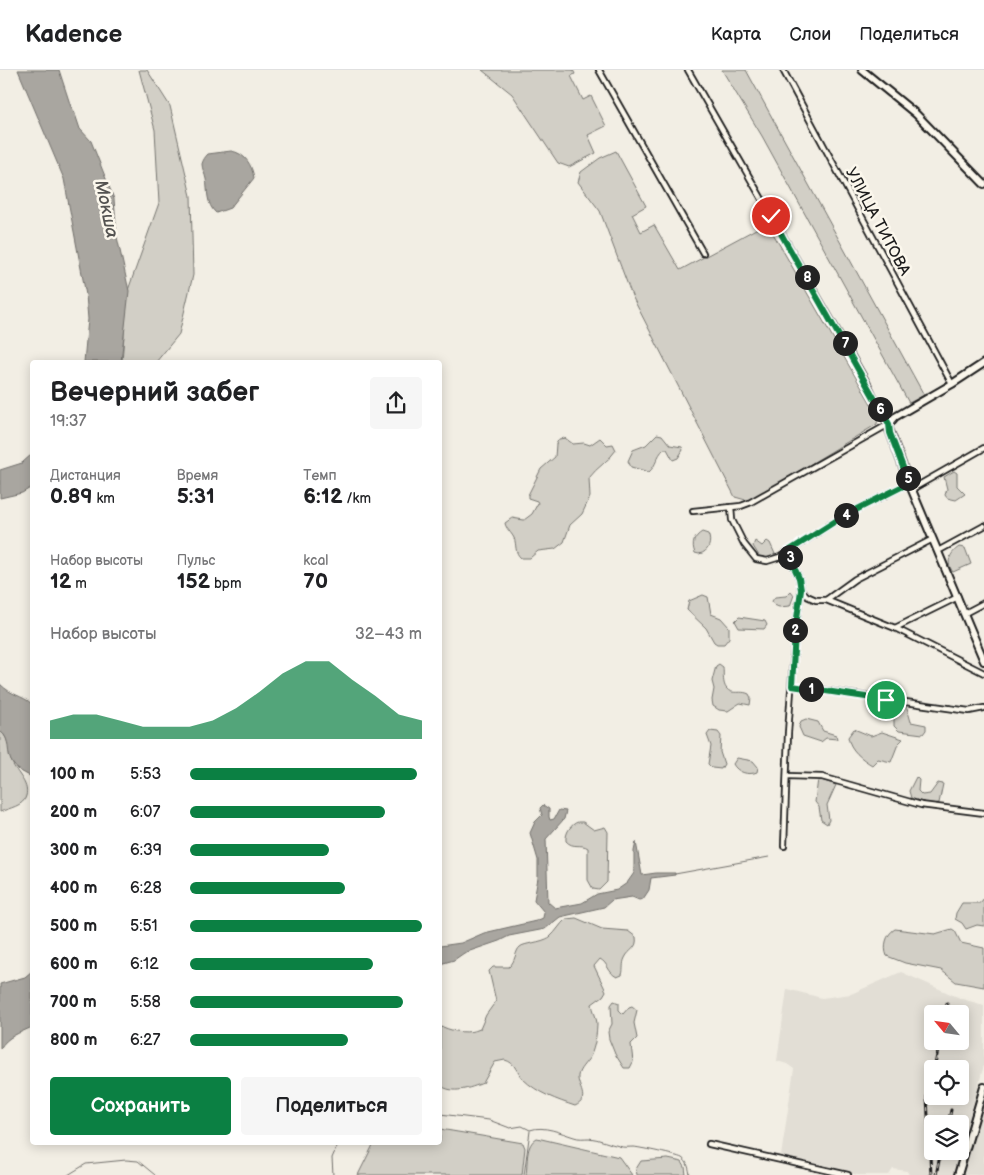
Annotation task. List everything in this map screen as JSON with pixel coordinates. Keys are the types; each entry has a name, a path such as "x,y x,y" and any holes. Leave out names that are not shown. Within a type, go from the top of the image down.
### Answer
{"street":[{"path":"599,70 703,253"},
{"path":"688,70 869,386 885,420 889,424 890,433 911,486 984,661"},
{"name":"УЛИЦА ТИТОВА","path":"783,70 952,384"},
{"path":"862,70 916,114 984,184"},
{"path":"693,511 749,503 889,424 895,417 984,363"},
{"path":"731,507 732,520 744,544 756,559 760,561 772,560 842,517 911,486 984,448"},
{"path":"938,552 984,526"},
{"path":"826,600 855,579 933,539"},
{"path":"784,846 788,776 788,733 795,632 801,590 799,578 787,552"},
{"path":"801,590 807,596 816,600 826,600 895,628 984,673"},
{"path":"895,628 958,597"},
{"path":"965,614 984,603"},
{"path":"792,686 969,711 984,708"},
{"path":"788,776 822,777 921,805 984,814"},
{"path":"958,1175 984,1087"},
{"path":"709,1144 848,1175"}],"shaded area":[{"path":"139,70 147,70 170,106 191,196 193,275 179,334 158,360 122,360 127,293 159,203 155,130"},
{"path":"482,70 573,70 575,74 571,76 583,100 591,96 606,126 588,135 596,153 569,167 558,163 512,94"},
{"path":"722,70 746,70 924,395 909,403 762,136"},
{"path":"616,151 646,206 632,214 641,232 654,225 680,270 767,223 878,416 877,424 749,501 735,497 632,296 600,211 578,182 581,172 600,158"},
{"path":"657,434 662,435 670,445 682,447 683,450 678,458 673,460 667,449 664,449 649,472 631,467 628,461 633,450 646,445"},
{"path":"565,438 573,444 584,443 590,445 600,438 607,445 613,444 616,450 589,478 590,497 582,514 570,525 564,542 555,549 538,551 530,558 521,558 516,551 514,538 505,523 512,518 524,520 532,514 538,503 528,498 528,495 541,469 555,457 556,444 559,439"},
{"path":"954,471 957,473 957,486 965,494 956,500 947,498 945,495 947,489 944,477"},
{"path":"702,532 708,534 710,543 705,551 699,554 695,553 693,544 695,538"},
{"path":"755,541 762,546 767,541 770,543 775,554 769,558 761,559 753,546"},
{"path":"959,547 965,548 971,564 953,572 949,562 953,553"},
{"path":"791,591 794,595 790,606 779,607 774,605 772,601 775,597 786,596"},
{"path":"703,595 708,597 711,614 721,618 729,627 729,638 724,644 714,642 706,628 687,610 689,601"},
{"path":"739,617 765,621 767,625 764,629 739,628 735,621"},
{"path":"719,664 723,667 726,688 732,692 749,694 751,698 750,705 740,703 728,711 719,710 713,706 714,689 712,681 716,666"},
{"path":"902,704 907,708 911,722 926,725 926,730 923,734 899,731 894,726 894,712"},
{"path":"806,719 818,722 823,731 836,735 837,739 826,738 821,742 803,736 799,727 801,721"},
{"path":"854,729 871,736 882,732 903,739 898,744 891,762 878,759 872,765 854,750 849,742 848,737"},
{"path":"0,731 6,737 11,760 27,791 22,802 0,812"},
{"path":"710,731 718,732 721,736 720,752 724,764 721,769 712,768 708,764 711,746 707,735"},
{"path":"737,758 753,761 758,767 757,772 747,773 737,769 733,764"},
{"path":"916,777 919,780 918,791 922,795 930,794 938,783 943,784 939,803 928,804 911,798 909,791"},
{"path":"818,779 836,785 827,805 829,820 827,824 821,820 819,807 815,802"},
{"path":"578,822 583,822 594,830 605,827 608,832 607,882 599,890 593,889 588,880 588,848 571,845 566,841 569,829"},
{"path":"984,898 984,926 977,925 966,929 962,923 955,919 956,913 962,903 980,903"},
{"path":"576,918 602,929 628,931 636,937 636,944 625,958 622,975 617,977 614,975 600,959 594,966 606,991 603,996 592,1004 597,1023 596,1036 590,1057 581,1068 578,1076 583,1096 580,1103 575,1106 554,1099 541,1092 523,1079 514,1065 505,1060 495,1062 483,1083 455,1090 442,1086 442,1027 466,1032 480,1029 486,1015 496,1001 489,971 493,967 509,967 520,947 550,937 566,919"},
{"path":"895,929 935,934 952,929 961,943 984,948 984,987 956,982 941,970 905,963 887,956 885,949 886,941 889,934"},
{"path":"901,972 962,999 984,1005 984,1065 969,1120 969,1115 924,1115 924,1160 958,1160 954,1175 909,1175 907,1171 893,1169 889,1175 858,1175 781,1156 794,1069 787,1064 777,1061 787,989 822,998 851,994"},
{"path":"614,1001 619,1003 619,1010 623,1014 632,1006 637,1010 634,1023 637,1038 631,1044 633,1062 630,1068 624,1068 615,1054 609,1039 608,1032 612,1024 611,1005"},
{"path":"984,1106 984,1175 963,1175 967,1160 969,1160 969,1152 978,1118"},
{"path":"442,1129 523,1143 525,1148 522,1175 358,1175 373,1145 442,1145"},
{"path":"537,1138 619,1157 632,1175 526,1175 530,1145"},
{"path":"668,1159 682,1162 686,1175 637,1175 636,1169 641,1161"}],"water":[{"name":"Мокша","path":"18,70 59,70 80,129 91,141 114,199 117,237 129,291 121,360 84,360 88,319 86,295 64,179"},
{"path":"231,151 240,154 247,160 254,178 230,208 216,213 210,206 202,164 208,154"},
{"path":"30,456 30,488 22,493 0,498 0,470 22,463"},
{"path":"0,684 30,703 30,776 13,764 9,756 6,738 0,731"},
{"path":"543,805 549,809 550,820 554,819 559,810 566,811 564,819 546,839 548,902 555,908 582,903 597,894 617,890 627,883 634,873 636,842 642,875 675,873 675,875 651,878 649,890 643,899 639,900 632,897 612,900 604,907 560,917 545,929 509,936 442,963 442,946 461,943 484,933 543,918 544,912 534,900 538,878 538,860 530,833 535,822 542,815 540,808"},
{"path":"30,973 30,1028 10,1038 0,1049 0,984 25,977"}],"waterway":[{"path":"675,874 769,857"},
{"path":"442,1114 489,1120 510,1128 522,1126 530,1130 547,1129 576,1138 593,1139 622,1147 634,1147 666,1153 682,1158 688,1166 690,1175"},
{"path":"524,1175 530,1131"},
{"path":"333,1175 332,1158 338,1145"},
{"path":"68,1175 86,1164 126,1160 138,1161 155,1175"}],"railway":[{"path":"936,1060 938,1050"},
{"path":"927,1105 931,1175"},
{"path":"950,1115 951,1110"},
{"path":"936,1175 939,1160"}],"route":[{"path":"771,216 869,386 885,420 889,424 890,433 909,483 842,517 787,552 799,578 801,590 795,632 792,686 886,700"}]}
